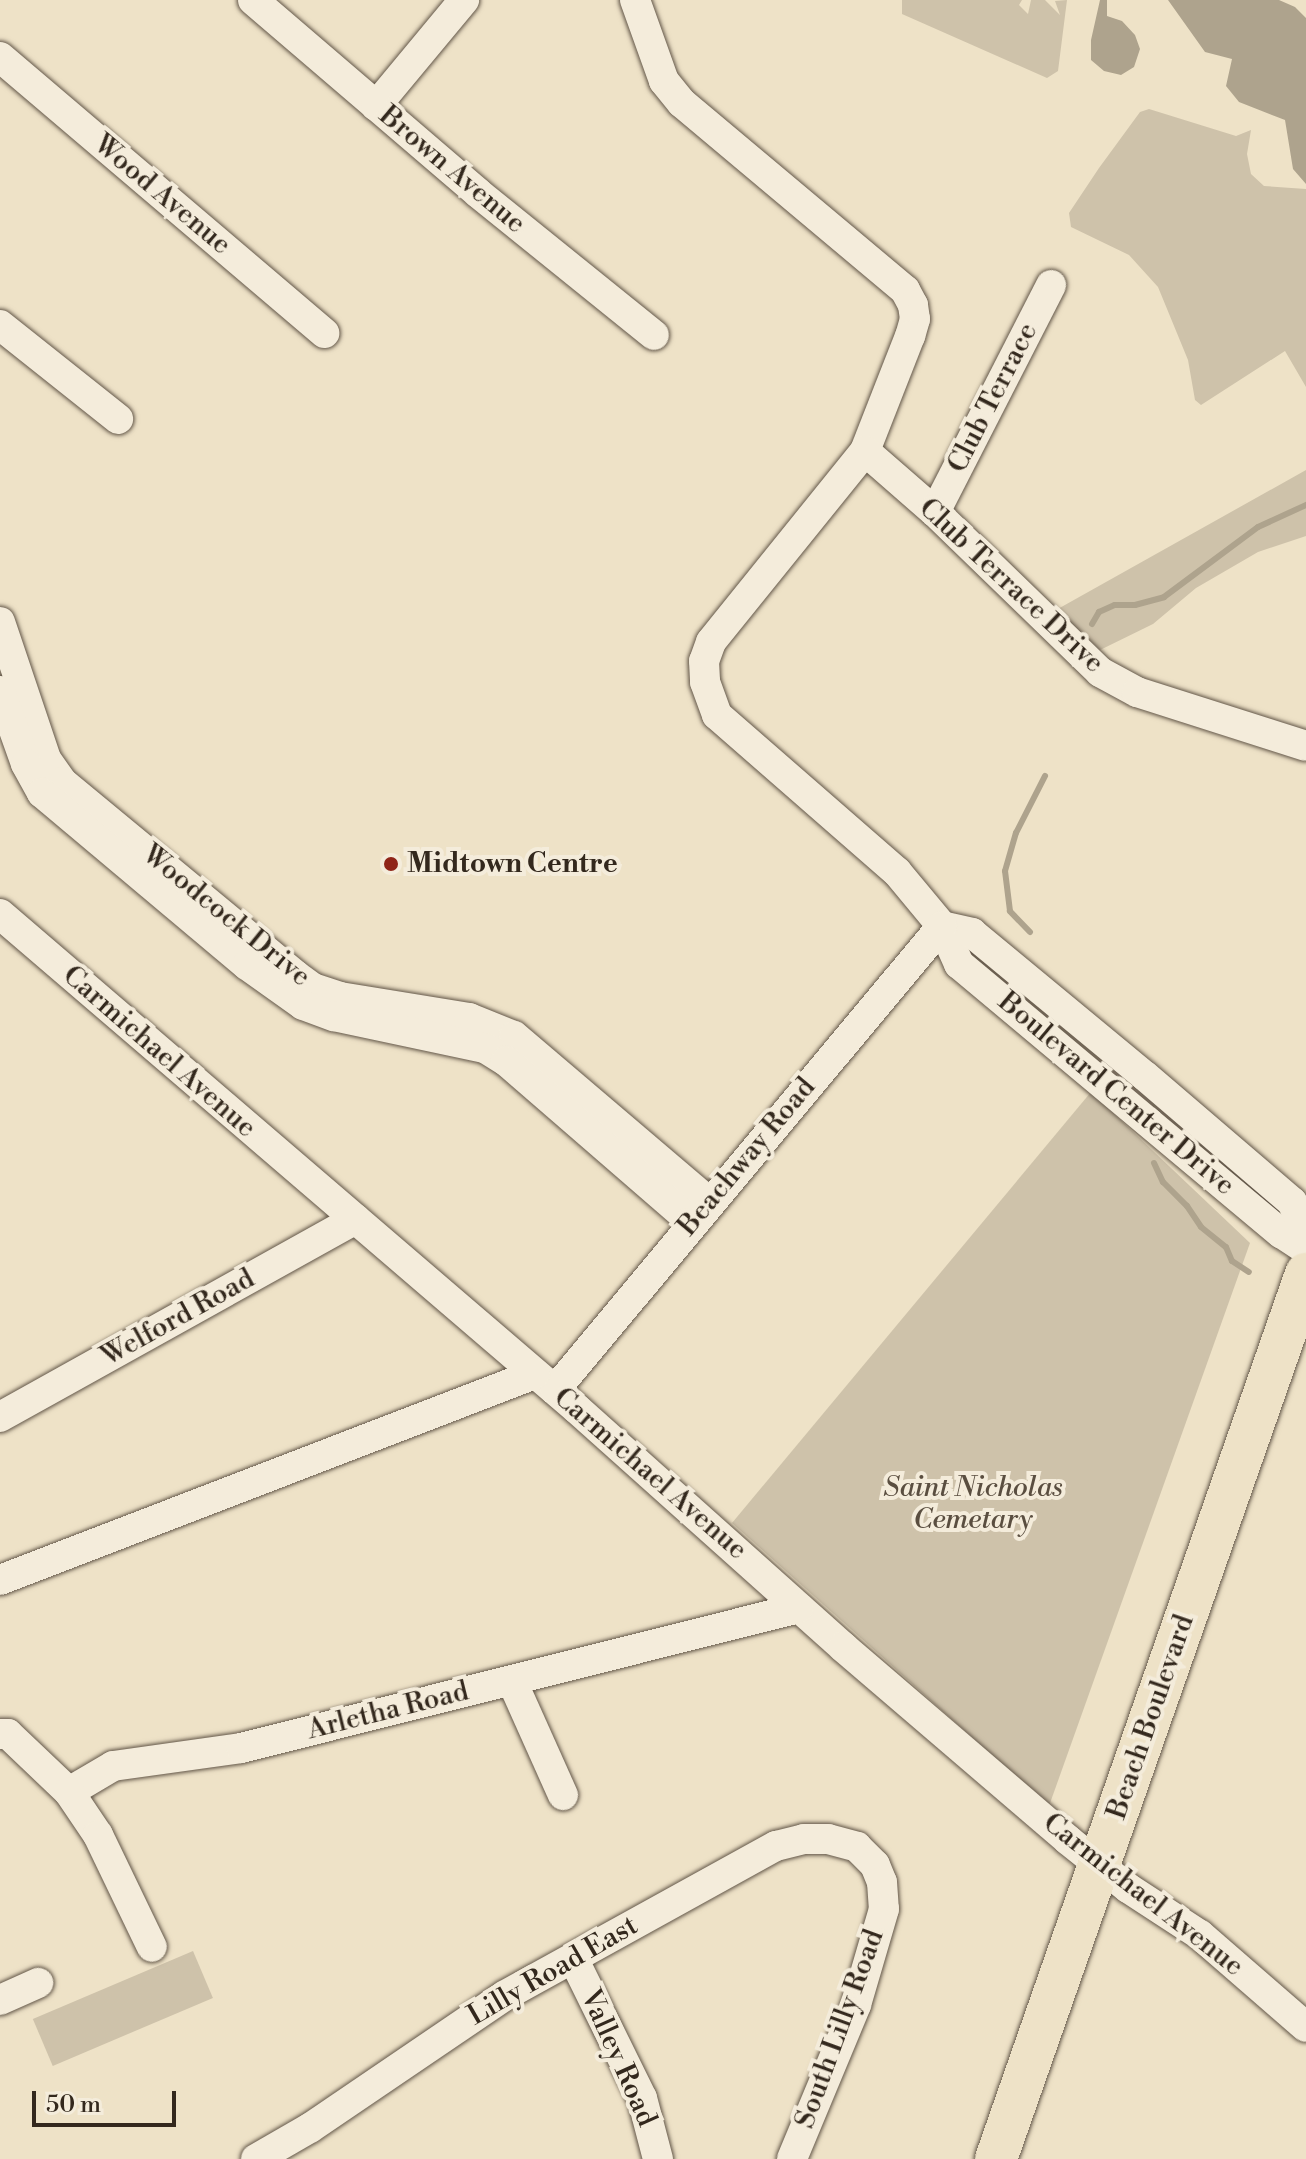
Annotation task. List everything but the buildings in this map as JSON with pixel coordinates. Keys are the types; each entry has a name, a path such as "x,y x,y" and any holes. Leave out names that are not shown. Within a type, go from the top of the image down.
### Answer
{"highway":[{"name":"Beach Boulevard","path":"996,2159 1306,1274"}],"street":[{"name":"Brown Avenue","path":"253,0 376,106 654,335"},
{"path":"376,106 464,0"},
{"name":"Boulevard Center Drive","path":"635,0 664,81 682,103 905,290 915,319 865,451 711,642 704,661 705,682 717,715 897,872 942,926 959,964 1281,1233 1306,1249"},
{"name":"Wood Avenue","path":"0,57 324,333"},
{"name":"Club Terrace","path":"935,512 1051,285"},
{"path":"0,325 118,419"},
{"name":"Club Terrace Drive","path":"865,451 935,512 1077,653 1109,678 1137,692 1306,746"},
{"name":"Woodcock Drive","path":"0,622 46,759 62,782 313,988 340,997 469,1018 514,1036 701,1212"},
{"name":"Woodcock Drive","path":"0,691 26,764 42,793 278,989 303,1005 334,1016 485,1048 701,1212"},
{"name":"Carmichael Avenue","path":"0,914 545,1382 799,1608 1099,1865 1200,1935 1306,2027"},
{"name":"Boulevard Center Drive","path":"942,926 972,933 1157,1086 1292,1202 1306,1234"},
{"name":"Beachway Road","path":"545,1382 701,1212 942,926"},
{"name":"Welford Road","path":"0,1417 356,1219"},
{"path":"0,1580 545,1382"},
{"name":"Arletha Road","path":"69,1792 113,1766 241,1748 799,1608"},
{"path":"512,1681 563,1795"},
{"path":"0,1734 8,1734 69,1792 98,1835 152,1947"},
{"name":"Lilly Road East","path":"256,2159 310,2128 452,2028 776,1846 804,1839 828,1839 846,1842 866,1856"},
{"name":"South Lilly Road","path":"792,2159 856,2005 884,1909 882,1882 866,1856"},
{"name":"Valley Road","path":"573,1958 642,2098 658,2159"},
{"path":"0,2000 38,1983"}],"green space":[{"path":"902,0 1022,0 1019,5 1028,14 1031,0 1045,0 1060,15 1055,1 1067,0 1058,71 1047,78 902,14"},
{"path":"1149,109 1236,136 1251,130 1247,154 1251,174 1264,186 1306,189 1306,387 1285,351 1201,405 1195,400 1188,360 1158,287 1129,255 1071,227 1069,213 1140,112"},
{"path":"1306,470 1306,536 1258,552 1196,588 1153,624 1100,650 1056,610"},
{"name":"Saint Nicholas Cemetary","path":"1091,1092 1250,1243 1049,1806 732,1523"},
{"path":"193,1951 213,1998 53,2066 33,2019"}],"shaded area":[{"path":"1100,0 1107,0 1107,16 1122,21 1135,35 1140,49 1134,67 1121,75 1104,71 1091,60 1091,40"},
{"path":"1168,0 1279,0 1295,7 1306,18 1306,184 1293,169 1285,120 1239,102 1226,86 1232,59 1205,52"}],"waterway":[{"path":"1092,624 1099,612 1115,605 1135,605 1164,597 1258,527 1306,505"},
{"path":"1030,932 1010,911 1005,871 1016,833 1045,776"},
{"path":"1154,1163 1163,1182 1187,1206 1201,1227 1226,1247 1232,1261 1249,1272"}],"place":[{"name":"Midtown Centre","path":"391,864"}]}
